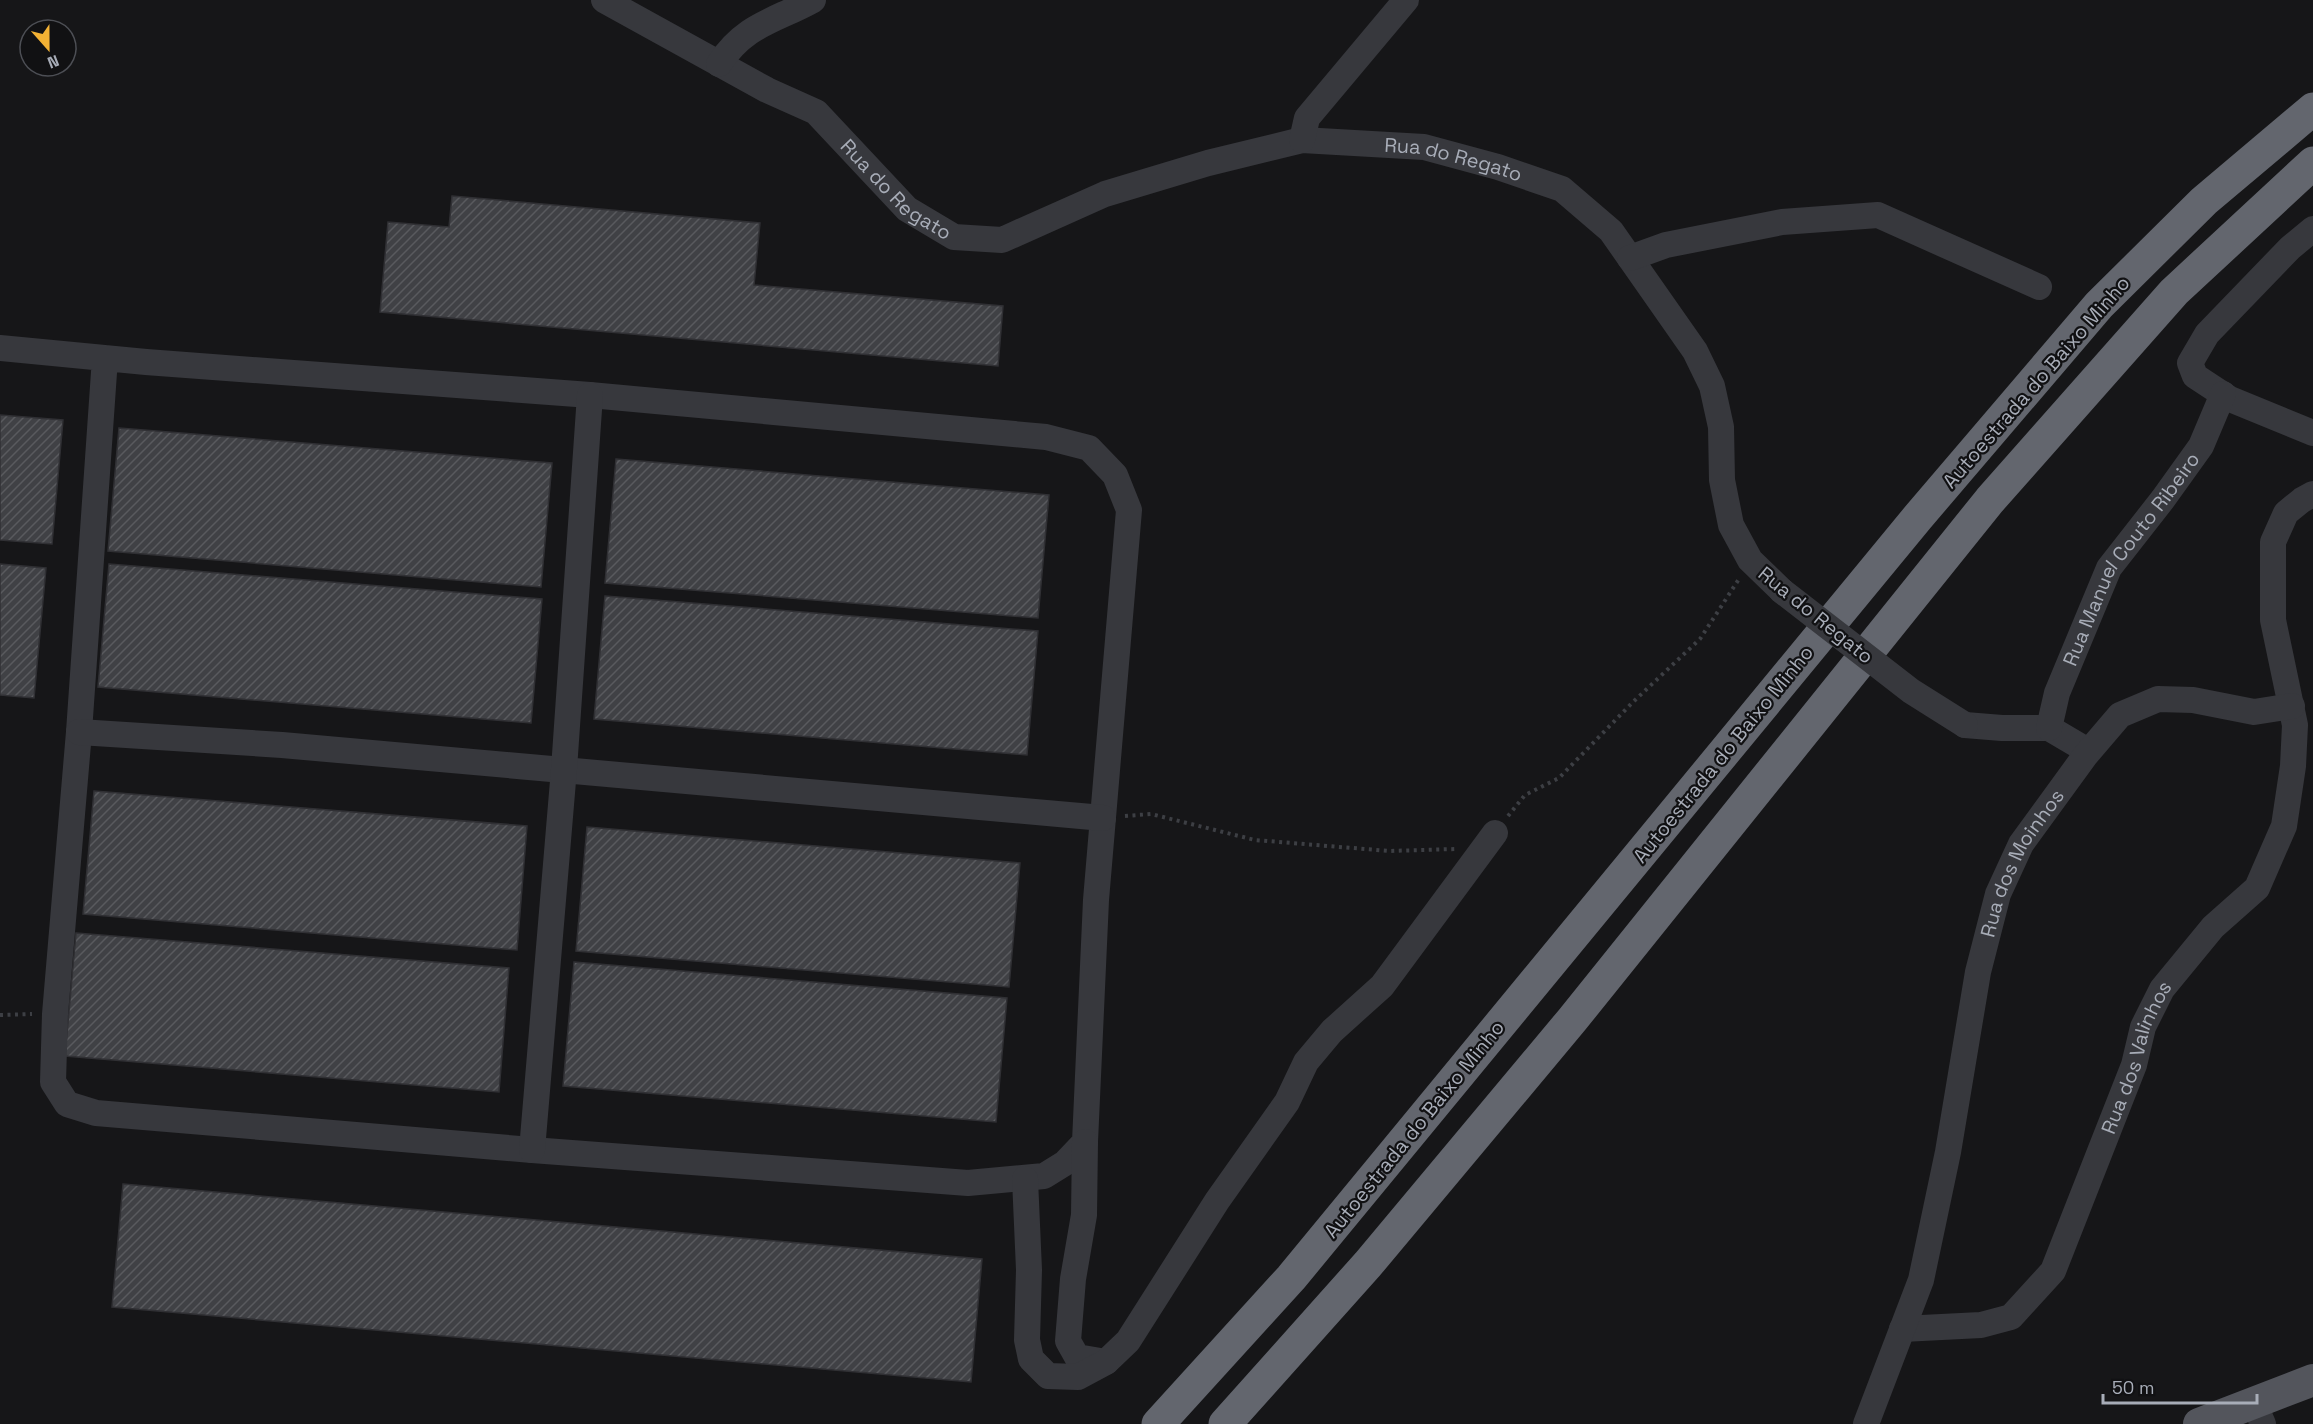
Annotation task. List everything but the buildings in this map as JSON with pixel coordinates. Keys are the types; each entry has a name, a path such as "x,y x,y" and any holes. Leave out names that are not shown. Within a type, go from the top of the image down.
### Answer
{"highway":[{"name":"Autoestrada do Baixo Minho","path":"1158,1424 1291,1278 1918,518 2099,305 2204,201 2313,109"},
{"path":"1225,1424 1368,1264 1572,1020 1990,500 2174,292 2313,163"}],"main road":[{"path":"2199,1424 2259,1414 2313,1380"}],"street":[{"name":"Rua do Regato","path":"604,0 767,90 816,112 907,209 954,237 1002,240 1105,194 1208,163 1302,140 1424,147 1498,167 1562,189 1611,231 1695,351 1712,386 1721,428 1722,480 1731,525 1750,560 1782,591 1911,692 1965,725 2049,728"},
{"path":"720,64 731,46 759,25 813,0"},
{"path":"1302,140 1307,118 1406,0"},
{"path":"1630,258 1666,245 1782,222 1878,215 2039,287"},
{"path":"2313,229 2290,248 2207,334 2190,363 2195,376 2223,394 2313,433"},
{"path":"0,348 590,395 1046,437 1089,448 1115,475 1129,510 1096,900 1084,1215 1073,1279 1068,1341 1077,1357 1106,1362"},
{"path":"105,358 80,732 54,1014 53,1082 67,1104 96,1113 532,1150 968,1183 1044,1176 1065,1164 1085,1142"},
{"name":"Rua Manuel Couto Ribeiro","path":"2049,728 2057,693 2109,568 2201,446 2223,394"},
{"path":"532,1150 564,769 590,395"},
{"path":"2292,706 2273,620 2273,542 2286,513 2313,494"},
{"name":"Rua dos Moinhos","path":"1866,1424 1921,1280 1948,1152 1978,972 1998,894 2021,844 2088,751 2120,716 2158,699 2193,700 2254,712 2292,706"},
{"name":"Rua dos Valinhos","path":"1902,1329 1981,1325 2011,1317 2053,1271 2134,1065 2143,1028 2162,989 2213,927 2257,888 2284,826 2293,766 2295,725 2292,706"},
{"path":"2049,728 2088,751"},
{"path":"80,732 282,744 1103,818"},
{"path":"1025,1179 1029,1270 1027,1340 1031,1359 1048,1376 1078,1377 1106,1362 1128,1341 1217,1202 1287,1102 1306,1062 1332,1031 1382,986 1495,833"}],"path":[{"path":"1103,818 1151,814 1255,840 1389,851 1462,849 1495,833 1525,795 1558,778 1633,702 1700,639 1750,560"},
{"path":"0,1015 54,1014"}]}
